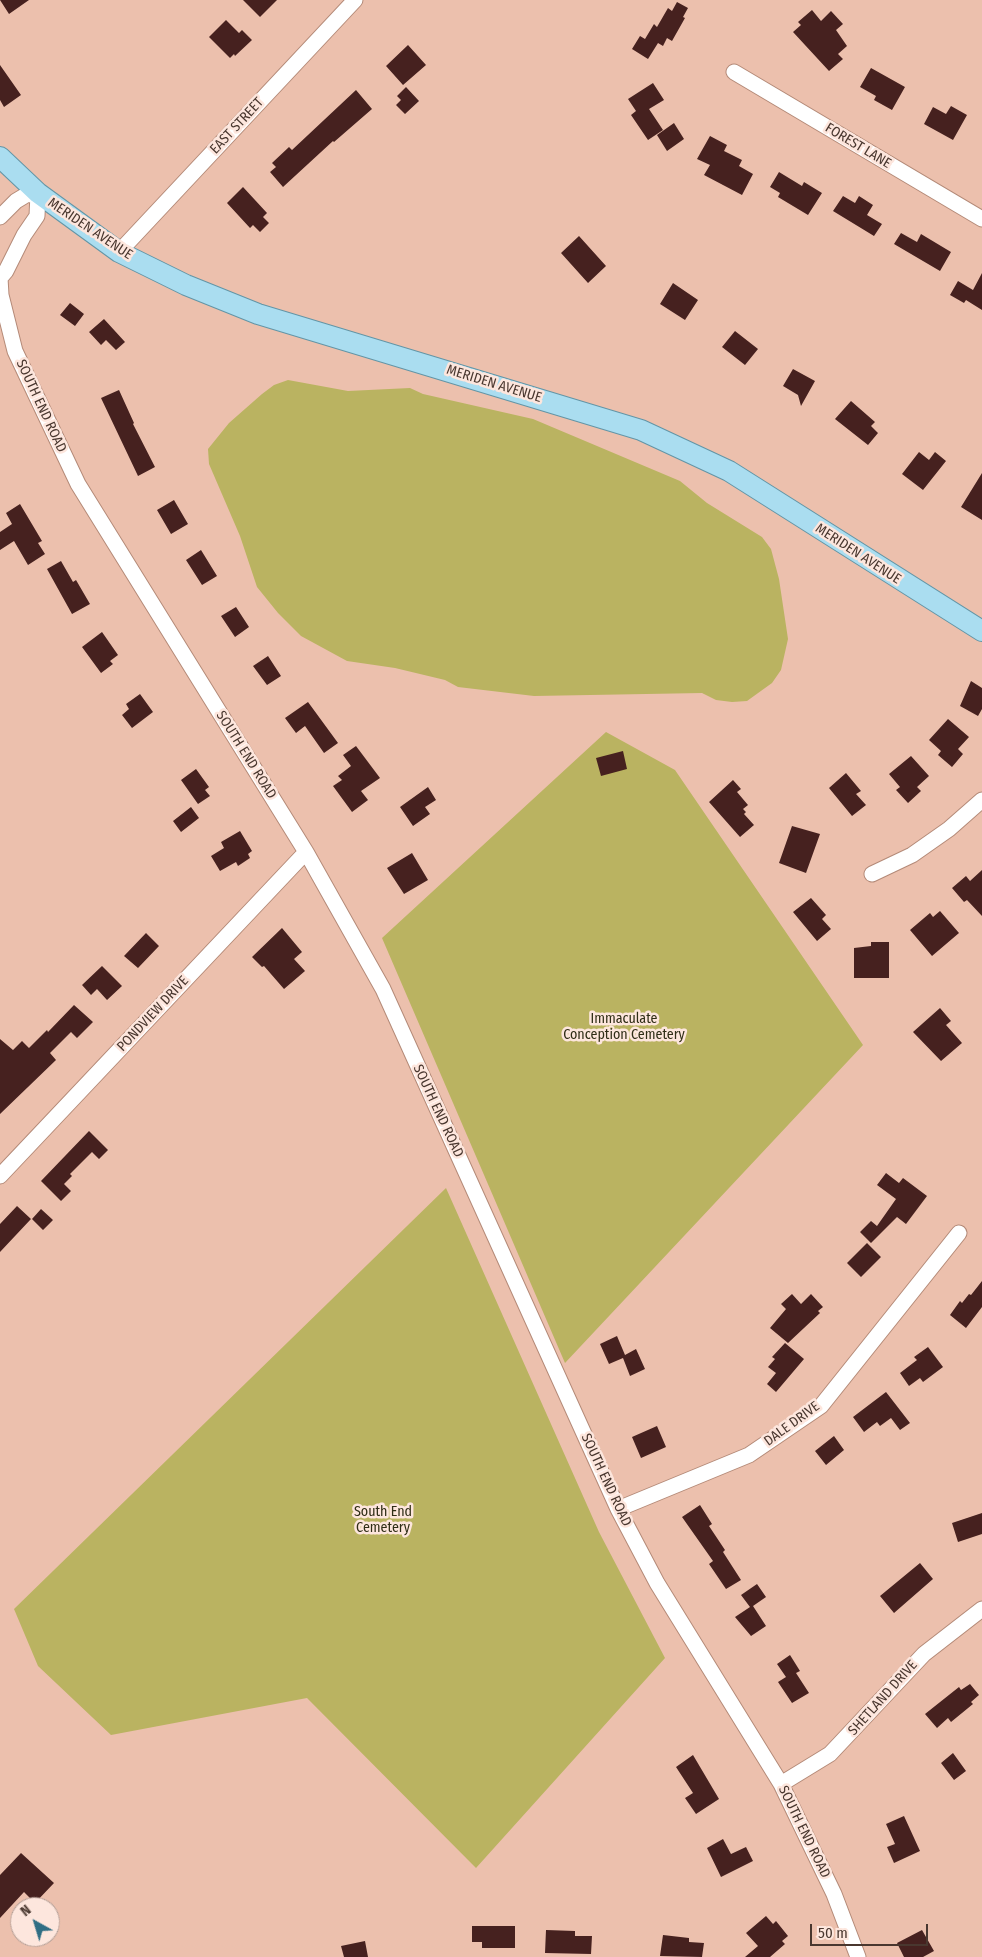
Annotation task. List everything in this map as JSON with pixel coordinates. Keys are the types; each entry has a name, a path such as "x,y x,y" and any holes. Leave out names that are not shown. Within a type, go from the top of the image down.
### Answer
{"main road":[{"name":"MERIDEN AVENUE","path":"0,157 38,193 119,252 186,285 258,314 640,430 729,472 982,631"}],"street":[{"name":"EAST STREET","path":"119,252 355,0"},
{"name":"FOREST LANE","path":"734,72 982,219"},
{"path":"0,217 16,201 26,195 38,193"},
{"name":"SOUTH END ROAD","path":"38,193 37,216 24,235 6,271 0,278 1,295 15,351 78,484 306,852 383,989 618,1509 656,1583 781,1784 834,1894 858,1957"},
{"path":"872,874 912,855 949,829 982,800"},
{"name":"PONDVIEW DRIVE","path":"0,1176 306,852"},
{"name":"DALE DRIVE","path":"618,1509 750,1455 820,1406 958,1233"},
{"name":"SHETLAND DRIVE","path":"781,1784 830,1754 924,1654 982,1609"}],"green space":[{"path":"288,380 348,391 410,388 423,394 533,419 680,481 707,503 762,537 771,549 779,579 788,639 781,670 772,683 747,701 716,700 702,693 534,696 458,687 445,680 395,668 347,661 301,636 278,613 257,587 240,536 209,464 208,449 229,423 262,394 274,385"},
{"name":"Immaculate Conception Cemetery","path":"606,732 675,770 863,1045 565,1363 382,938"},
{"name":"South End Cemetery","path":"446,1188 599,1532 665,1658 476,1868 307,1698 111,1735 38,1666 14,1609"}],"building":[{"path":"0,0 29,0 9,14"},
{"path":"243,0 277,0 260,17"},
{"path":"677,2 688,8 683,17 685,18 672,41 667,38 663,46 658,43 648,59 632,49 640,36 645,39 654,24 657,27 668,8 672,11"},
{"path":"812,10 821,21 831,11 843,24 836,30 847,46 838,54 843,59 829,71 793,32 801,25 798,22"},
{"path":"226,20 239,33 242,30 252,40 235,56 234,54 230,58 209,37"},
{"path":"408,45 426,65 403,85 386,66"},
{"path":"0,65 21,95 4,107 0,100"},
{"path":"871,68 905,87 892,110 874,100 876,96 860,87"},
{"path":"653,83 664,100 649,109 663,130 648,140 631,115 636,111 628,99"},
{"path":"406,87 419,101 405,114 396,105 401,100 397,96"},
{"path":"356,90 372,109 333,141 283,187 270,172 276,167 272,163 289,147 292,150"},
{"path":"951,106 967,115 953,140 924,124 933,107 946,114"},
{"path":"674,123 684,139 667,151 657,135"},
{"path":"710,136 727,145 724,151 742,160 739,166 753,174 742,195 704,175 710,165 697,159"},
{"path":"779,172 802,186 804,182 822,193 808,215 778,197 780,193 770,187"},
{"path":"243,187 267,213 263,217 269,223 260,232 253,225 250,228 227,203"},
{"path":"843,196 855,203 859,196 873,205 867,215 882,224 874,236 833,211"},
{"path":"901,233 917,242 921,234 951,252 940,271 894,244"},
{"path":"579,236 606,266 588,283 561,253"},
{"path":"982,273 982,310 966,300 964,303 950,295 958,281 973,290"},
{"path":"673,283 698,300 685,320 660,304"},
{"path":"70,303 84,314 75,326 60,315"},
{"path":"104,319 125,342 116,350 106,340 101,345 89,332"},
{"path":"735,331 758,349 745,365 722,347"},
{"path":"793,369 815,381 801,406 798,395 783,386"},
{"path":"119,390 133,424 155,467 138,476 101,398"},
{"path":"851,401 875,422 871,426 878,433 868,445 835,419"},
{"path":"919,452 929,460 935,452 946,461 923,490 902,474"},
{"path":"982,473 982,520 961,507"},
{"path":"174,500 188,524 171,534 157,510"},
{"path":"20,504 42,541 38,543 45,554 28,565 14,541 0,550 0,532 12,524 6,513"},
{"path":"201,550 217,576 202,585 186,560"},
{"path":"61,561 73,582 76,580 90,604 72,614 47,569"},
{"path":"236,607 249,627 235,637 221,616"},
{"path":"102,632 118,655 110,661 113,664 101,673 82,647"},
{"path":"268,656 281,676 267,685 253,666"},
{"path":"971,681 982,688 982,709 978,716 960,706"},
{"path":"140,694 153,712 132,728 122,715 129,709 126,704"},
{"path":"308,702 338,743 324,753 305,726 296,733 285,718"},
{"path":"948,719 969,737 958,749 963,754 952,767 938,755 941,751 929,740"},
{"path":"356,746 380,778 361,791 368,800 352,812 333,786 342,780 338,776 351,766 343,755"},
{"path":"623,751 627,769 601,776 596,758"},
{"path":"911,756 929,776 917,787 921,791 908,803 896,790 900,787 889,774"},
{"path":"196,769 209,787 205,790 210,796 198,804 181,780"},
{"path":"846,773 861,791 856,794 866,805 852,816 829,788"},
{"path":"733,780 741,789 737,792 748,805 743,809 746,812 744,814 754,825 740,837 709,802"},
{"path":"428,787 436,800 425,807 430,814 413,826 400,807"},
{"path":"191,807 199,818 181,832 173,821"},
{"path":"792,826 820,834 806,873 779,863"},
{"path":"240,831 252,851 248,854 250,858 238,866 236,862 220,871 211,856 224,848 221,842"},
{"path":"412,853 428,880 404,894 387,868"},
{"path":"982,870 982,916 967,900 964,902 952,888 966,876 970,881"},
{"path":"811,898 826,915 822,919 831,929 817,941 793,912"},
{"path":"940,911 959,933 932,956 910,930 930,913 933,917"},
{"path":"282,928 302,952 294,959 305,971 284,989 264,966 262,967 252,957"},
{"path":"146,933 159,946 138,968 124,956"},
{"path":"871,942 889,942 889,978 854,978 854,948 871,946"},
{"path":"102,966 122,986 107,1000 97,989 91,995 82,985"},
{"path":"74,1005 93,1022 77,1038 71,1032 50,1053 56,1060 0,1114 0,1039 13,1050 22,1041 29,1048 47,1030 48,1032"},
{"path":"940,1008 951,1021 946,1025 962,1043 941,1061 913,1032"},
{"path":"89,1131 108,1150 99,1159 92,1152 70,1174 72,1176 64,1184 71,1191 61,1201 41,1181"},
{"path":"886,1173 899,1183 903,1178 927,1196 906,1224 897,1217 871,1243 860,1232 871,1221 877,1226 896,1199 877,1185"},
{"path":"17,1206 31,1219 0,1252 0,1224"},
{"path":"41,1209 53,1220 43,1230 32,1219"},
{"path":"867,1243 881,1257 861,1277 847,1263"},
{"path":"982,1281 982,1307 966,1328 950,1315 960,1301 962,1303 969,1294 971,1295"},
{"path":"792,1294 801,1304 811,1294 823,1307 818,1311 820,1313 788,1343 770,1328 786,1309 781,1304"},
{"path":"617,1336 625,1355 636,1349 645,1369 630,1376 623,1358 609,1364 600,1344"},
{"path":"785,1343 804,1359 776,1392 767,1384 776,1373 768,1367 775,1359 772,1357"},
{"path":"928,1347 943,1367 923,1382 920,1378 909,1386 900,1373 917,1360 914,1357"},
{"path":"886,1392 910,1423 900,1430 891,1418 880,1426 877,1422 864,1432 853,1417"},
{"path":"657,1426 666,1447 641,1458 632,1437"},
{"path":"834,1436 844,1450 826,1465 815,1451"},
{"path":"700,1505 712,1524 709,1526 725,1550 723,1552 741,1580 726,1589 709,1564 713,1561 682,1517"},
{"path":"982,1513 982,1534 958,1542 952,1523"},
{"path":"920,1563 933,1579 894,1613 880,1596"},
{"path":"757,1584 766,1597 753,1606 766,1626 751,1636 735,1617 750,1607 741,1595"},
{"path":"790,1655 800,1671 796,1673 809,1693 792,1703 778,1682 786,1677 777,1664"},
{"path":"970,1684 979,1695 971,1702 973,1704 951,1722 948,1718 937,1728 925,1714 959,1687 961,1690"},
{"path":"953,1753 966,1771 954,1780 941,1763"},
{"path":"693,1755 719,1799 696,1814 685,1798 693,1793 676,1767"},
{"path":"904,1816 920,1851 894,1863 887,1847 895,1844 886,1824"},
{"path":"723,1839 731,1854 746,1847 753,1861 721,1877 707,1848"},
{"path":"21,1853 54,1883 41,1897 29,1897 24,1892 19,1897 10,1897 10,1907 0,1918 0,1875"},
{"path":"766,1916 773,1924 776,1921 788,1936 782,1941 785,1944 770,1957 745,1957 758,1946 746,1933"},
{"path":"472,1926 515,1926 515,1948 482,1948 482,1942 472,1942"},
{"path":"546,1930 575,1931 575,1936 592,1936 591,1954 545,1953"},
{"path":"922,1930 934,1951 923,1957 904,1957 897,1943"},
{"path":"663,1935 689,1938 689,1942 704,1943 702,1957 660,1956"},
{"path":"365,1941 368,1957 344,1957 341,1946"}]}
